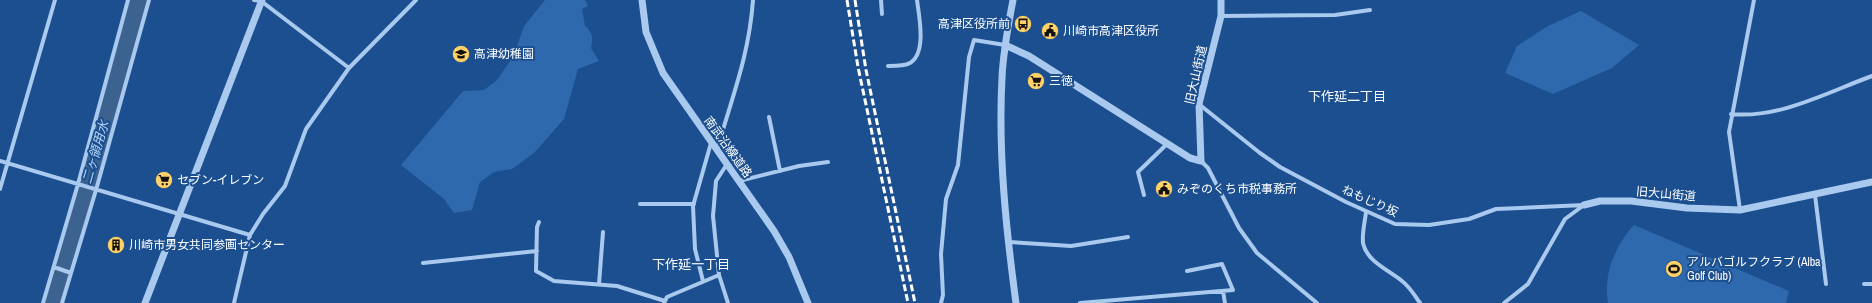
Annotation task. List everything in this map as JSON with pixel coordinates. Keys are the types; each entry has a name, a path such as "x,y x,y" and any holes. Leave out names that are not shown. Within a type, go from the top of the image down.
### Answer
{"street":[{"path":"0,190 55,0"},
{"path":"43,303 80,184 128,0"},
{"path":"62,303 96,190 149,0"},
{"path":"145,303 259,0 349,68"},
{"path":"234,303 250,235 262,214 285,186 306,129 349,68 416,0"},
{"name":"南武沿線道路","path":"642,0 646,32 658,64 711,143 774,232 789,257 808,303"},
{"path":"716,150 743,67 751,25 753,0"},
{"path":"881,0 882,14"},
{"path":"888,66 910,64 917,57 921,43 917,0"},
{"path":"1013,0 1005,45 1002,78 1001,137 1009,242 1016,303"},
{"name":"旧大山街道","path":"1201,161 1199,104 1222,16 1221,0"},
{"path":"1740,210 1728,140 1731,114 1754,0"},
{"path":"1222,16 1335,15 1370,10"},
{"path":"941,303 943,295 941,254 946,199 958,165 969,57 974,40 1005,45 1029,56 1167,144 1190,158 1201,161 1208,168 1239,228 1257,253 1317,303"},
{"path":"1731,114 1758,115 1779,111 1872,76"},
{"name":"ねもじり坂","path":"1199,104 1260,153 1280,167 1366,212 1395,224 1429,225 1469,220 1496,209 1535,206 1584,205"},
{"path":"770,117 780,171"},
{"path":"703,281 695,248 694,204 711,143"},
{"path":"1144,194 1138,172 1167,144"},
{"path":"0,161 250,235"},
{"path":"739,181 780,171 828,162"},
{"path":"727,164 716,181 713,216 719,275 728,303"},
{"name":"旧大山街道","path":"1504,303 1528,284 1565,219 1584,205 1600,201 1631,201 1687,208 1740,210 1872,182"},
{"path":"1814,195 1826,284"},
{"path":"640,204 694,204"},
{"path":"1366,212 1363,234 1364,245 1369,256 1403,282 1420,303"},
{"path":"539,222 536,251 536,271 554,282 617,286 664,302 667,297 719,275"},
{"path":"599,284 603,232"},
{"path":"1009,242 1071,246 1128,236"},
{"path":"423,263 536,251"},
{"path":"1080,303 1233,290 1222,264 1187,271"},
{"path":"54,267 71,273"},
{"path":"1864,284 1872,284"},
{"path":"1223,291 1224,303"}],"shaded area":[{"path":"545,0 585,0 588,6 582,9 585,26 591,33 591,48 599,61 578,69 564,119 534,153 512,169 494,172 480,182 472,210 454,213 444,199 401,165 463,91 484,90 497,80 514,55 524,26"},
{"path":"1581,11 1639,45 1612,68 1553,94 1505,73 1517,46 1548,26"},
{"name":"アルバゴルフクラブ (Alba Golf Club)","path":"1634,225 1789,291 1786,303 1608,303 1607,282 1612,261 1621,242"}],"waterway":[{"name":"二ヶ領用水","path":"53,303 138,0"}],"railway":[{"path":"847,0 858,67 908,303"},
{"path":"855,0 866,70 915,303"}],"place":[{"name":"高津区役所前","path":"1023,24"},
{"name":"川崎市高津区役所","path":"1050,31"},
{"name":"高津幼稚園","path":"461,54"},
{"name":"三徳","path":"1036,81"},
{"name":"セブン-イレブン","path":"164,180"},
{"name":"みぞのくち市税事務所","path":"1164,189"},
{"name":"川崎市男女共同参画センター","path":"116,245"},
{"name":"アルバゴルフクラブ (Alba Golf Club)","path":"1674,269"}],"district":[{"name":"下作延二丁目","path":"1347,96"},
{"name":"下作延一丁目","path":"691,264"}]}
